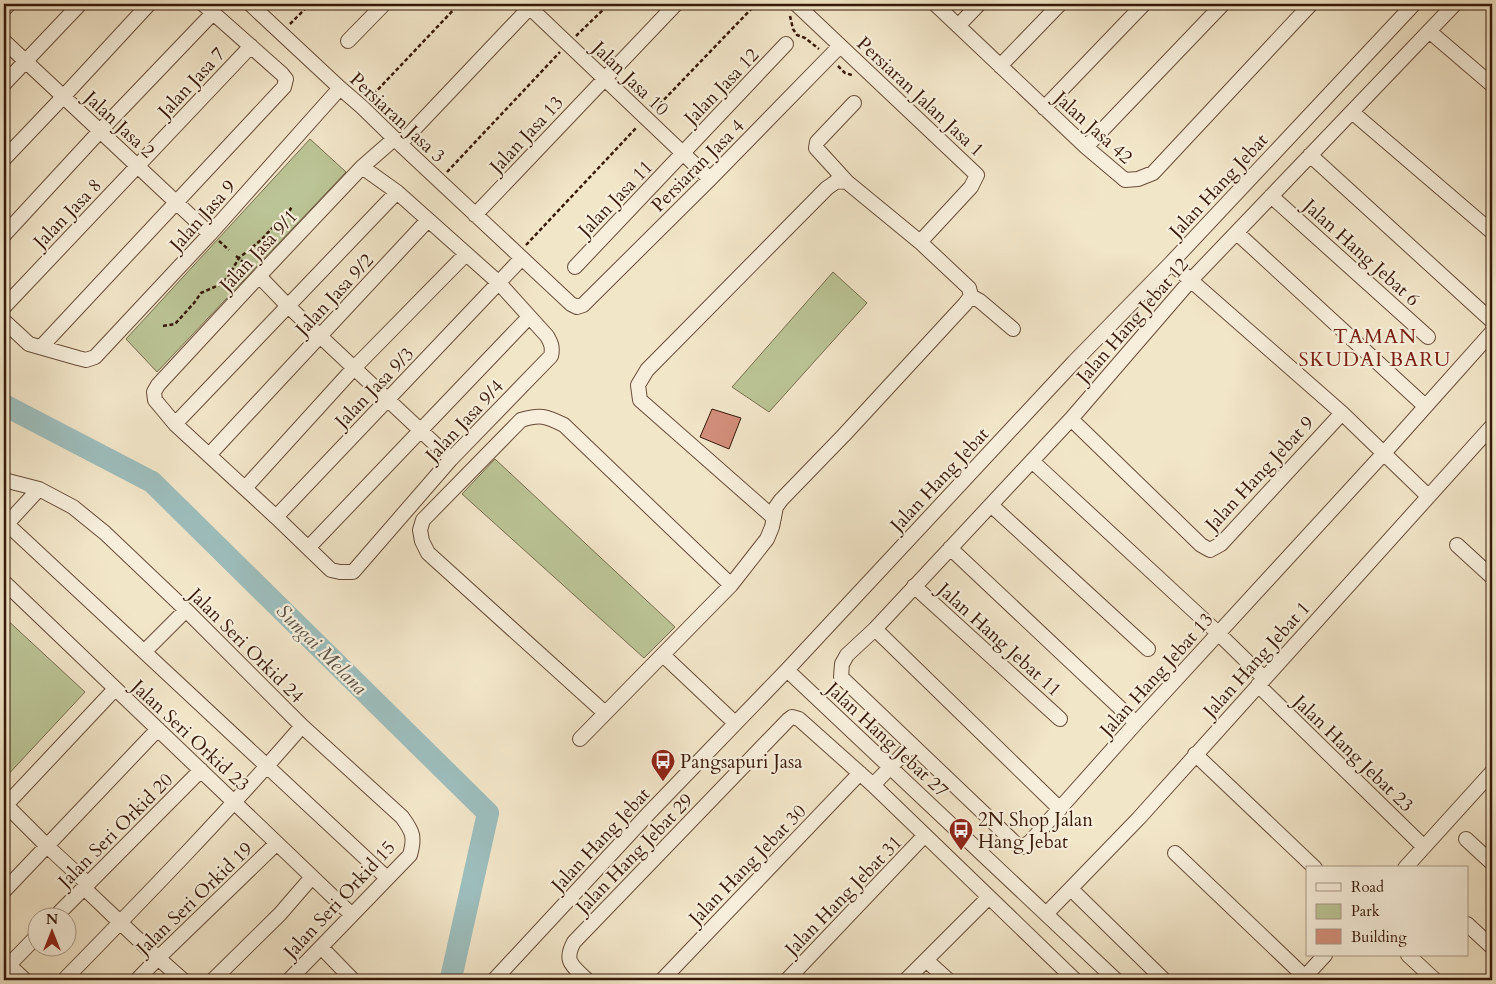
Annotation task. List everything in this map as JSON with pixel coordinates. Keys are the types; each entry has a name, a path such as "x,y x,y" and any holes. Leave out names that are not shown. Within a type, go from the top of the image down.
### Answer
{"street":[{"path":"4,9 9,4"},
{"path":"4,84 80,4"},
{"path":"4,159 149,4"},
{"name":"Persiaran Jasa 3","path":"250,4 571,304 577,307"},
{"path":"348,41 384,4"},
{"name":"Jalan Jasa 13","path":"475,215 676,4"},
{"name":"Jalan Jasa 42","path":"935,4 1086,147 1125,180 1138,180 1153,173 1311,4"},
{"path":"958,26 979,4"},
{"path":"1000,66 1060,4"},
{"path":"1044,108 1144,4"},
{"path":"1086,147 1222,4"},
{"name":"Jalan Hang Jebat","path":"494,980 649,813 787,670 1074,362 1171,263 1414,4"},
{"name":"Jalan Hang Jebat 12","path":"842,664 848,655 875,629 1071,420 1191,280 1455,4"},
{"name":"Jalan Jasa 10","path":"529,5 710,179"},
{"name":"Jalan Jasa 9/1","path":"176,424 155,400 154,392 158,385 362,168 397,141 529,5"},
{"name":"Persiaran Jalan Jasa 1","path":"792,7 840,46 977,175 971,187 920,242"},
{"path":"4,235 100,131 208,8 286,78 284,87 41,347 29,344 4,321"},
{"path":"1429,31 1492,84"},
{"name":"Jalan Jasa 2","path":"4,41 210,234"},
{"name":"Jalan Jasa 12","path":"682,154 786,44"},
{"name":"Jalan Jasa 7","path":"138,166 251,46"},
{"name":"Persiaran Jasa 4","path":"577,307 583,305 710,179 840,46"},
{"name":"Jalan Jasa 9","path":"41,347 86,360 95,357 210,234 340,88"},
{"path":"580,739 731,585 767,539 772,528 776,507 781,500 844,435 966,304 971,296 969,288 920,242 848,182 816,148 816,142 854,103"},
{"path":"1352,112 1492,232"},
{"name":"Jalan Jasa 11","path":"574,267 682,154"},
{"path":"1310,156 1492,321"},
{"name":"Jalan Jasa 8","path":"4,307 138,166"},
{"path":"362,168 397,192 428,220"},
{"path":"774,518 640,400 638,385 647,370 827,188 838,181 848,182"},
{"path":"397,192 176,424 309,547 529,317"},
{"name":"Jalan Hang Jebat 6","path":"1271,196 1428,337"},
{"name":"Jalan Jasa 9/4","path":"309,547 331,570 353,572 450,459 551,356 553,350 551,343 499,283 428,220"},
{"name":"Jalan Jasa 9/2","path":"209,455 428,220"},
{"path":"1237,233 1425,406"},
{"path":"245,488 354,368 466,254"},
{"path":"499,283 522,258"},
{"path":"1171,263 1342,413 1428,496"},
{"path":"259,276 288,306 450,459"},
{"name":"Jalan Jasa 9/3","path":"276,517 499,283"},
{"path":"971,296 980,301 1013,329"},
{"name":"Jalan Hang Jebat 13","path":"842,664 841,677 1016,844 1022,846 1030,842 1136,722 1384,453 1492,332"},
{"name":"Jalan Hang Jebat 9","path":"1071,420 1201,545 1210,550 1220,544 1342,413"},
{"path":"605,713 428,553 422,542 420,530 423,520 520,420 532,416 547,416 564,426 731,585"},
{"name":"Jalan Hang Jebat 1","path":"1046,914 1139,818 1492,426"},
{"name":"Jalan Hang Jebat 23","path":"1032,461 1218,633 1261,682 1424,847"},
{"name":"Jalan Seri Orkid 24","path":"4,480 39,489 73,507 106,533 302,726 402,817 411,829 414,842"},
{"path":"39,489 5,525 145,651 387,878"},
{"path":"991,505 1148,649"},
{"path":"1457,545 1492,577"},
{"path":"950,548 1136,722"},
{"name":"Jalan Seri Orkid 23","path":"4,582 352,915"},
{"name":"Jalan Hang Jebat 11","path":"914,586 1060,719"},
{"path":"145,651 186,610"},
{"path":"875,629 1060,809"},
{"path":"663,655 735,723"},
{"name":"Jalan Hang Jebat 27","path":"787,670 1116,980"},
{"path":"115,689 5,806 47,846 157,959 183,980"},
{"name":"Jalan Hang Jebat 29","path":"587,980 570,963 569,952 574,942 788,720 792,717 800,719 860,773"},
{"path":"64,980 234,802 302,726"},
{"path":"4,891 158,729"},
{"path":"873,785 912,745"},
{"path":"1195,754 1313,866"},
{"name":"Jalan Seri Orkid 20","path":"66,906 201,770"},
{"path":"1407,866 1492,772"},
{"path":"860,773 1075,980"},
{"name":"Jalan Hang Jebat 30","path":"662,980 860,773"},
{"name":"Jalan Hang Jebat 31","path":"787,980 925,835"},
{"path":"1466,838 1492,863"},
{"name":"Jalan Seri Orkid 15","path":"289,980 410,855 414,842"},
{"name":"Jalan Seri Orkid 19","path":"137,980 277,843"},
{"path":"1175,852 1304,979 1324,956"},
{"path":"213,980 280,914 312,877"},
{"path":"1071,890 1164,980"},
{"path":"906,980 988,896"},
{"path":"1468,925 1492,948"},
{"path":"25,980 6,967 28,946"},
{"path":"321,947 353,980"},
{"path":"1409,956 1435,980"},
{"path":"926,960 948,980"}],"path":[{"path":"281,34 310,4"},
{"path":"362,107 459,4"},
{"path":"439,181 568,44 609,4"},
{"path":"792,7 793,28 797,34 805,38 844,72 856,76"},
{"path":"163,326 175,324 201,293 219,285 228,277 238,257 262,240 288,214 292,206"}],"green space":[{"path":"310,139 346,172 157,372 126,339"},
{"path":"833,272 867,303 769,412 732,387"},
{"path":"495,459 675,627 644,658 462,494"},
{"path":"4,617 85,692 4,779"}],"building":[{"path":"712,409 741,418 729,449 700,437"}],"waterway":[{"name":"Sungai Melana","path":"4,405 152,482 488,813 451,978 453,980"}],"place":[{"name":"Pangsapuri Jasa","path":"663,782"},
{"name":"2N Shop Jalan Hang Jebat","path":"961,851"}],"district":[{"name":"TAMAN SKUDAI BARU","path":"1375,348"}]}
